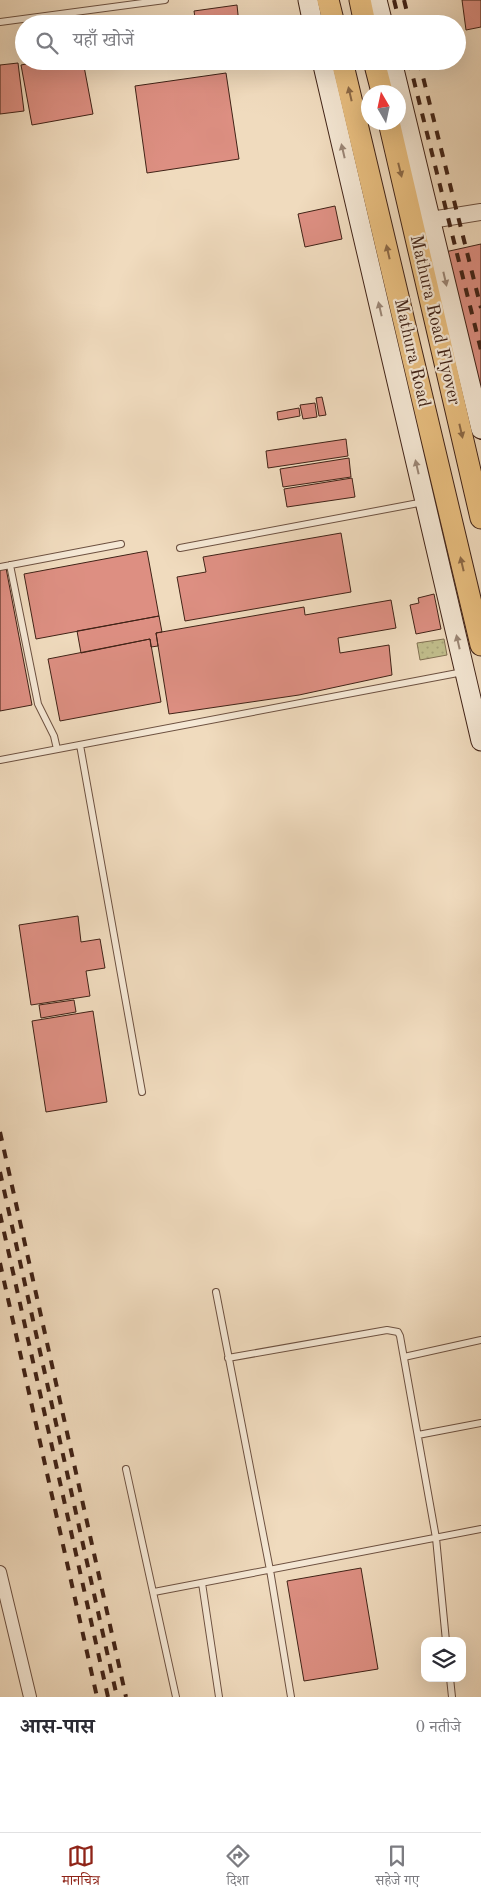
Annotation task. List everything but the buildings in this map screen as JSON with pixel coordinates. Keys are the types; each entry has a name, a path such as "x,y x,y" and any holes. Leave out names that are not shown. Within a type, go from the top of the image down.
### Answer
{"highway":[{"path":"328,0 332,15"},
{"path":"360,0 363,15"},
{"name":"Mathura Road","path":"344,70 481,645"},
{"path":"376,70 380,85"},
{"name":"Mathura Road Flyover","path":"391,130 481,518"}],"main road":[{"path":"308,0 311,15"},
{"path":"377,0 380,15"},
{"path":"324,70 481,741"},
{"path":"394,70 481,429"}],"street":[{"path":"431,220 481,212"},
{"path":"0,1572 30,1697"}],"lane":[{"path":"52,15 164,0"},
{"path":"0,22 15,20"},
{"path":"180,548 425,502"},
{"path":"0,567 121,544"},
{"path":"10,565 38,704 54,736 57,749"},
{"path":"0,760 464,671"},
{"path":"80,745 142,1092"},
{"path":"216,1292 270,1570 290,1697"},
{"path":"228,1358 387,1330 395,1331 400,1336 436,1538 446,1637"},
{"path":"404,1357 481,1340"},
{"path":"418,1435 481,1423"},
{"path":"126,1469 176,1697"},
{"path":"154,1592 481,1529"},
{"path":"202,1583 219,1697"},
{"path":"450,1682 452,1697"}],"shaded area":[{"path":"444,639 447,655 420,660 417,643"}],"railway":[{"path":"394,0 398,15"},
{"path":"404,0 408,15"},
{"path":"411,70 481,350"},
{"path":"421,70 481,308"},
{"path":"0,1132 126,1697"},
{"path":"0,1172 117,1697"},
{"path":"0,1214 108,1697"},
{"path":"0,1263 97,1697"}]}
